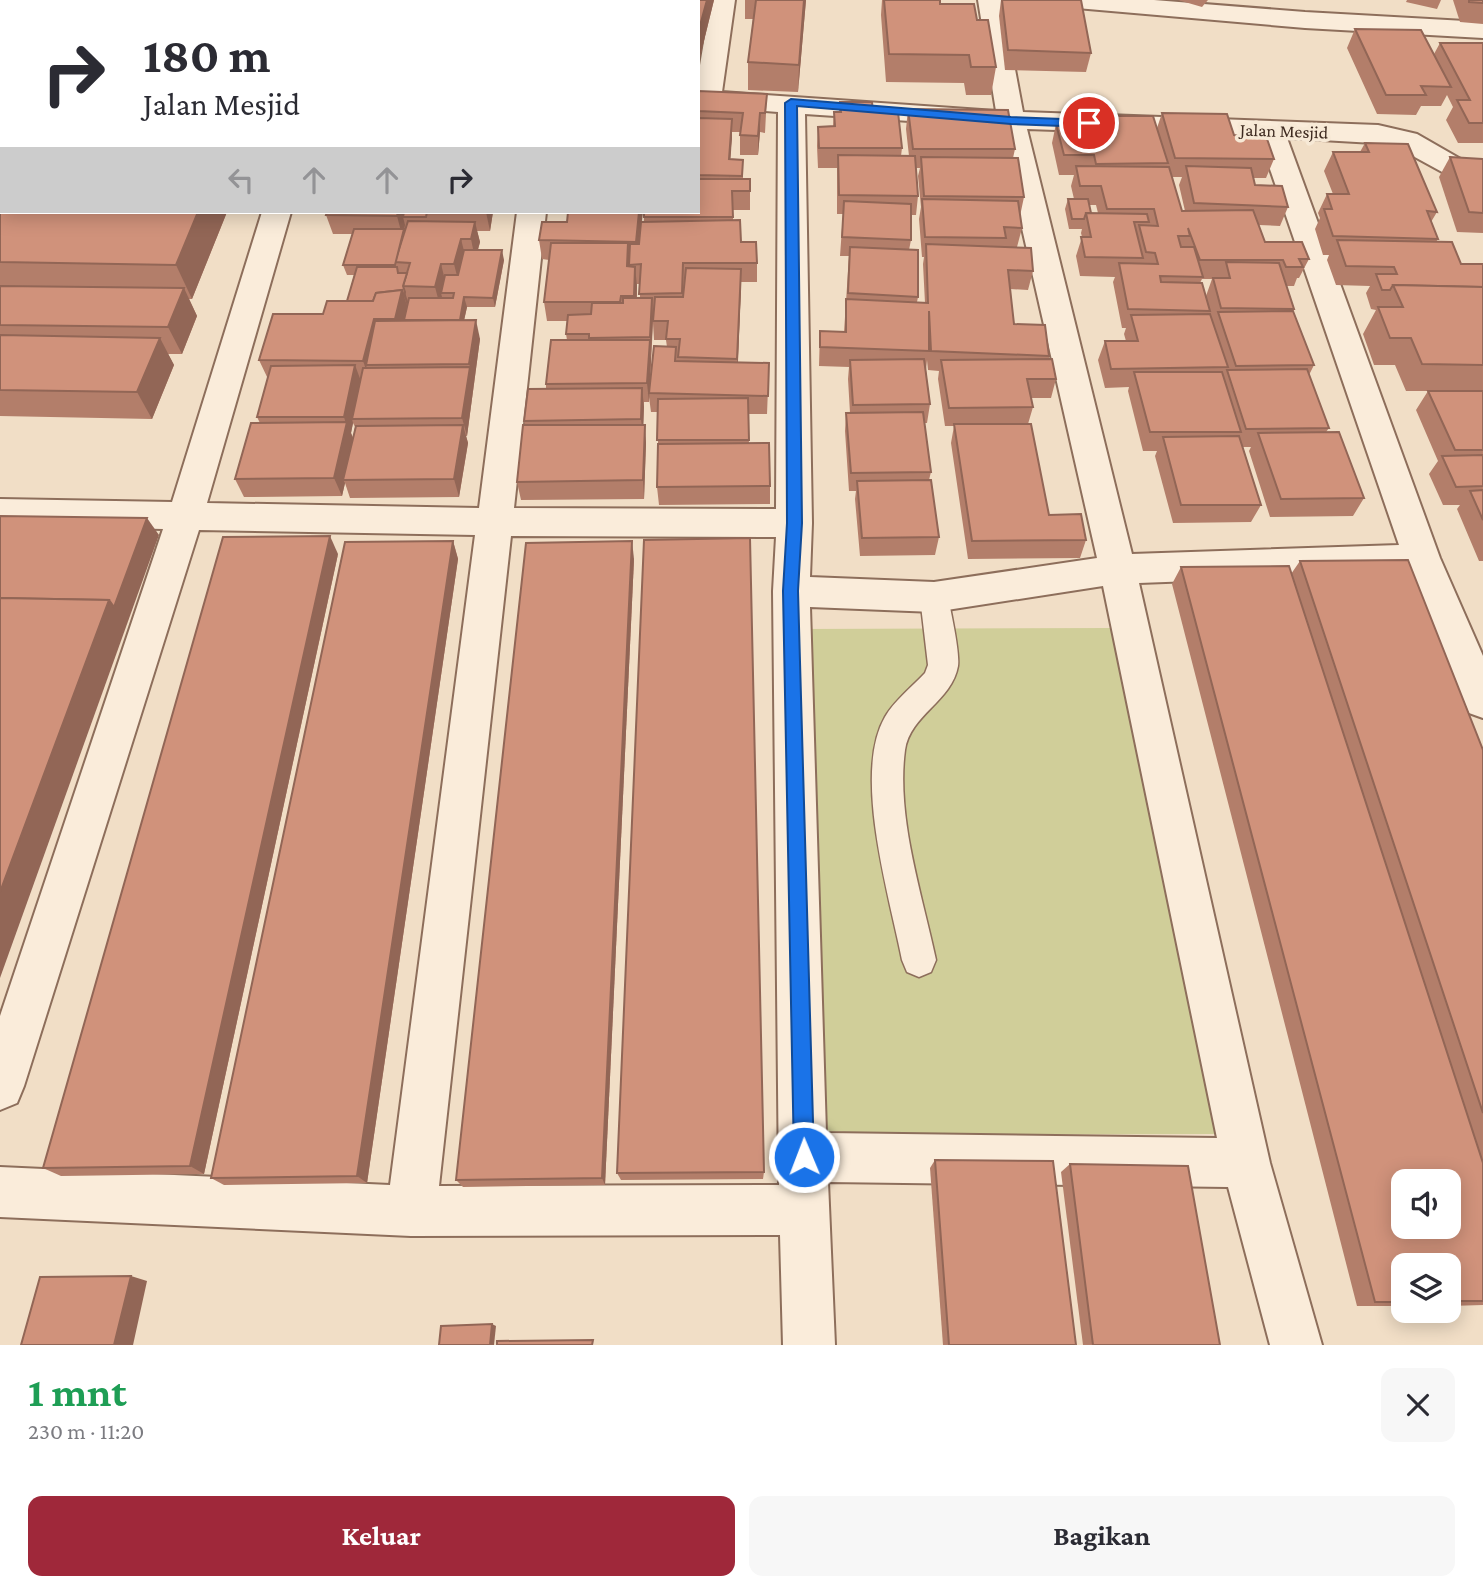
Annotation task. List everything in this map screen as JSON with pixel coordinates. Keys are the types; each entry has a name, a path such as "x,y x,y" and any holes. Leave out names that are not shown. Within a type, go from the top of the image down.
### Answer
{"street":[{"path":"703,98 723,0"},
{"path":"990,0 1011,120 1118,569 1246,1163 1296,1345"},
{"path":"1065,0 1311,10 1483,30"},
{"name":"Jalan Mesjid","path":"703,98 1011,120 1378,133 1398,136 1416,144 1450,167 1483,172"},
{"path":"791,103 794,523 791,591 809,1345"},
{"path":"1270,131 1422,558 1483,701"},
{"path":"0,1086 185,517 276,214"},
{"path":"411,1211 532,214"},
{"path":"0,512 494,522 794,523"},
{"path":"791,591 934,597 1118,569 1422,558"},
{"path":"804,1157 1246,1163"},
{"path":"0,1192 411,1211 804,1210"}],"lane":[{"path":"919,960 889,814 888,771 890,748 897,723 936,681 943,665 934,597"}],"shaded area":[{"path":"1112,628 1215,1134 816,1135 800,629"}],"building":[{"path":"700,0 707,0 700,26"},
{"path":"756,0 804,0 799,65 748,62"},
{"path":"884,0 940,0 940,4 974,4 977,20 988,20 996,67 971,67 969,55 889,54"},
{"path":"1002,0 1081,0 1091,53 1008,50"},
{"path":"1483,0 1483,3 1469,2"},
{"path":"1355,29 1421,30 1451,87 1421,86 1426,95 1386,95"},
{"path":"1440,43 1483,43 1483,123 1469,123 1457,100 1470,100"},
{"path":"700,91 767,94 765,113 760,113 758,136 740,135 743,113 700,111"},
{"path":"840,102 872,102 873,112 898,112 902,148 819,148 818,127 835,126 834,112 841,112"},
{"path":"908,109 1008,110 1015,149 913,149"},
{"path":"1162,113 1227,114 1234,135 1266,136 1274,159 1175,158"},
{"path":"1084,116 1153,116 1168,163 1096,164 1094,155 1064,155 1056,124 1086,124"},
{"path":"700,118 732,119 729,159 743,160 742,176 700,175"},
{"path":"1365,143 1408,144 1437,212 1427,211 1438,239 1333,236 1324,209 1332,209 1327,194 1349,194 1333,152 1369,152"},
{"path":"838,155 915,156 918,196 839,195"},
{"path":"921,157 1018,158 1024,197 924,196"},
{"path":"1450,157 1483,159 1483,213 1469,212"},
{"path":"1076,166 1169,167 1182,211 1253,210 1265,242 1302,242 1309,259 1299,259 1303,267 1286,267 1283,260 1200,260 1188,228 1190,236 1178,236 1181,247 1194,247 1203,277 1160,276 1161,282 1202,283 1210,311 1128,309 1119,263 1158,264 1155,253 1146,252 1139,225 1158,226 1154,209 1107,209 1101,186 1080,186"},
{"path":"1186,166 1251,168 1255,185 1282,186 1288,207 1194,203"},
{"path":"700,179 750,179 750,191 732,191 733,217 644,217 644,214 700,214"},
{"path":"922,199 1018,201 1022,228 1004,227 1006,238 925,237"},
{"path":"1068,199 1088,199 1091,213 1086,213 1084,219 1072,219"},
{"path":"844,201 911,204 911,240 842,237"},
{"path":"1086,213 1147,214 1149,222 1134,222 1143,258 1085,257 1081,237 1091,237"},
{"path":"0,214 197,214 176,265 0,262"},
{"path":"326,214 398,214 397,216"},
{"path":"404,214 427,214 426,217 403,217"},
{"path":"568,214 639,214 636,242 539,240 542,222 567,222"},
{"path":"740,220 741,242 756,242 757,263 683,263 682,293 639,294 641,264 629,265 630,244 639,244 641,222"},
{"path":"408,221 475,222 471,239 461,239 454,264 441,264 435,287 403,286 410,263 395,262"},
{"path":"354,229 404,229 395,265 343,265"},
{"path":"1337,240 1452,242 1461,264 1483,264 1483,287 1393,285 1390,290 1382,290 1376,274 1397,274 1394,267 1346,266"},
{"path":"551,243 628,243 627,266 635,267 634,296 621,296 620,302 544,302"},
{"path":"926,244 1031,248 1033,271 1008,270 1014,324 1045,325 1049,356 931,351 929,311 929,351 820,347 820,331 846,332 846,299 928,303"},
{"path":"850,247 918,250 918,297 848,293"},
{"path":"464,250 502,250 493,298 464,297 460,320 404,320 409,298 453,298 454,293 441,293 445,275 458,275"},
{"path":"1226,262 1279,263 1294,309 1221,308 1213,278 1230,278"},
{"path":"357,267 397,267 398,273 407,273 403,286 404,296 402,290 376,293 373,301 347,301"},
{"path":"686,268 741,269 737,359 678,357 680,339 666,339 668,321 653,321 655,297 683,297"},
{"path":"1393,285 1483,287 1483,365 1422,364 1411,338 1390,338 1378,307 1403,307"},
{"path":"0,286 184,288 168,327 0,325"},
{"path":"402,290 395,319 374,319 363,361 259,360 273,314 323,314 327,301 373,301 376,293"},
{"path":"623,298 652,298 650,337 589,338 589,334 566,334 568,315 591,314 592,303 623,303"},
{"path":"1293,311 1314,365 1236,366 1218,312"},
{"path":"1210,314 1228,367 1111,369 1105,341 1138,341 1131,315"},
{"path":"476,320 469,364 366,365 375,321"},
{"path":"0,335 160,338 137,392 0,390"},
{"path":"551,340 650,340 647,383 546,384"},
{"path":"654,346 676,347 675,361 769,363 768,396 649,393"},
{"path":"924,359 930,404 853,405 850,360"},
{"path":"1052,359 1056,379 1027,379 1033,407 949,408 941,360"},
{"path":"355,365 344,417 257,417 271,366"},
{"path":"470,367 462,418 352,419 363,368"},
{"path":"1307,369 1329,428 1246,429 1227,370"},
{"path":"1134,372 1222,372 1241,432 1150,432"},
{"path":"642,388 641,419 524,421 528,389"},
{"path":"1428,391 1483,391 1483,450 1455,450"},
{"path":"748,398 749,440 657,440 658,399"},
{"path":"923,412 931,472 851,473 846,413"},
{"path":"347,422 334,478 235,479 251,423"},
{"path":"954,424 1031,424 1049,515 1081,514 1086,540 972,541"},
{"path":"463,425 454,479 343,480 356,426"},
{"path":"523,425 645,425 643,480 517,482"},
{"path":"1339,432 1364,498 1281,499 1258,433"},
{"path":"1239,436 1261,505 1181,505 1163,437"},
{"path":"769,443 770,486 657,487 658,444"},
{"path":"1483,455 1483,486 1456,487 1442,456"},
{"path":"931,480 939,537 862,538 857,481"},
{"path":"1483,490 1483,520 1470,491"},
{"path":"0,516 147,518 114,607 109,600 0,598"},
{"path":"330,536 190,1166 43,1168 223,537"},
{"path":"750,538 764,1172 617,1173 644,540"},
{"path":"453,541 357,1176 211,1178 345,542"},
{"path":"632,541 602,1178 456,1180 526,543"},
{"path":"1408,560 1483,750 1483,1113 1300,561"},
{"path":"1289,566 1483,1163 1483,1301 1461,1301 1461,1253 1391,1253 1391,1302 1375,1302 1181,567"},
{"path":"0,598 109,600 0,892"},
{"path":"935,1160 1053,1161 1076,1345 949,1345"},
{"path":"1070,1164 1188,1166 1220,1345 1093,1345"},
{"path":"131,1276 114,1345 21,1345 40,1277"},
{"path":"492,1324 490,1345 439,1345 441,1326"},
{"path":"593,1340 592,1345 497,1345 497,1341"}],"route":[{"path":"804,1157 791,591 794,523 791,103 1011,120 1089,123"}]}
